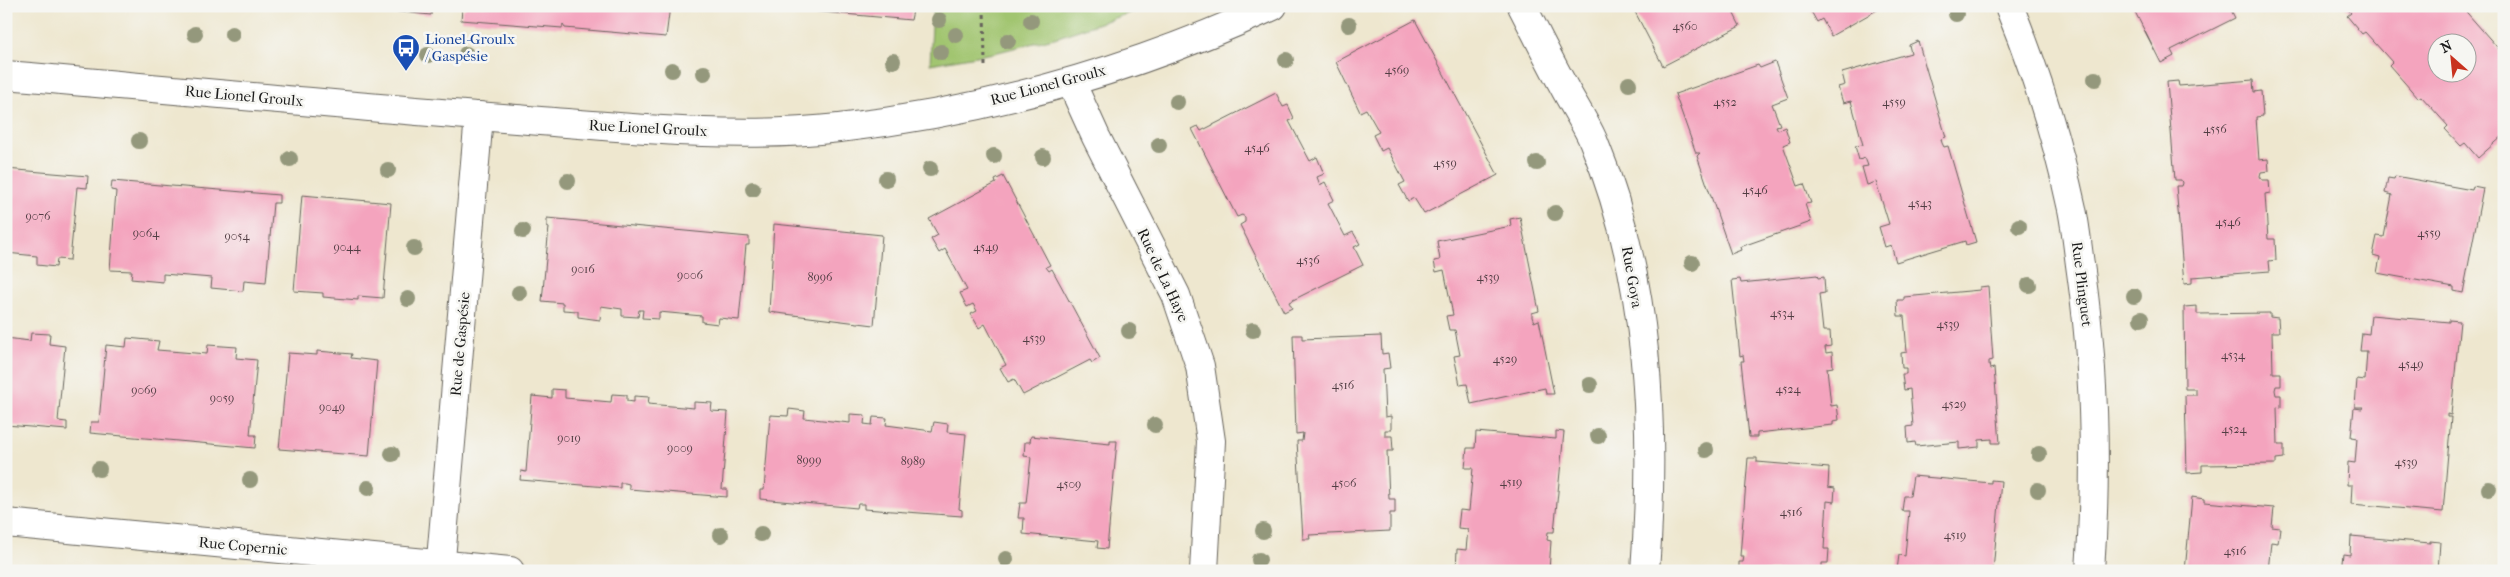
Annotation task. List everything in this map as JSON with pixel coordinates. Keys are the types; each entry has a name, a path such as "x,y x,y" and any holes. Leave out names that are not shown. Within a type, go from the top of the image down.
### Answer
{"street":[{"name":"Rue Lionel Groulx","path":"6,75 480,116 656,129 720,132 787,131 838,128 985,102 1071,82 1205,36 1273,6"},
{"name":"Rue Goya","path":"1522,6 1592,138 1618,209 1634,274 1642,340 1650,445 1645,571"},
{"name":"Rue Plinguet","path":"2009,6 2047,109 2072,210 2086,310 2093,404 2095,501 2090,571"},
{"name":"Rue de La Haye","path":"1071,82 1096,137 1176,295 1200,366 1211,442 1204,571"},
{"name":"Rue de Gaspésie","path":"440,567 480,116"},
{"name":"Rue Copernic","path":"6,523 440,567 510,571"}],"path":[{"path":"984,6 985,102"}],"green space":[{"path":"933,6 1150,6 1058,37 994,53 930,64"}],"building":[{"path":"339,6 432,6 431,15"},
{"path":"465,6 670,6 666,37 565,28 563,25 562,28 461,20 462,9 465,9"},
{"path":"768,6 914,6 911,20 810,11 810,8 808,11"},
{"path":"1632,6 1730,6 1740,26 1663,66"},
{"path":"1808,6 1884,6 1831,36 1822,19 1817,22"},
{"path":"2132,6 2229,6 2235,18 2171,50 2174,56 2161,63"},
{"path":"2345,6 2461,6 2504,55 2504,135 2478,158 2465,143 2461,146 2445,129 2448,126 2421,96 2418,98 2389,65 2392,62 2365,32 2362,34 2347,16 2351,13"},
{"path":"1415,20 1498,175 1424,214 1414,198 1408,201 1399,185 1405,182 1387,148 1381,151 1373,135 1379,132 1366,109 1360,112 1336,62"},
{"path":"1918,41 1946,137 1941,139 1942,143 1944,147 1948,146 1976,242 1966,245 1965,241 1896,262 1891,245 1885,247 1879,227 1889,224 1876,182 1867,185 1862,167 1868,166 1865,158 1859,160 1855,146 1863,145 1851,101 1843,103 1838,87 1845,85 1842,73 1911,53 1909,45"},
{"path":"1775,62 1788,98 1772,104 1780,125 1776,126 1778,130 1785,127 1790,142 1783,145 1798,186 1804,184 1811,203 1805,204 1811,222 1740,247 1741,250 1731,254 1697,156 1700,153 1696,153 1675,94 1758,65 1760,68"},
{"path":"2253,80 2254,92 2261,91 2263,116 2256,117 2259,160 2268,159 2269,171 2261,172 2260,176 2262,180 2269,180 2270,193 2265,194 2268,239 2275,239 2276,260 2269,261 2270,271 2192,277 2192,283 2184,284 2176,186 2181,186 2182,183 2181,180 2175,180 2167,82 2178,81 2179,86"},
{"path":"1276,93 1283,107 1288,105 1294,118 1289,121 1310,161 1317,157 1324,174 1317,177 1320,185 1325,182 1334,200 1328,203 1345,236 1353,232 1360,244 1354,247 1363,265 1289,302 1292,308 1284,312 1240,225 1245,222 1245,217 1242,215 1237,217 1192,129 1198,126 1201,131"},
{"path":"6,169 88,176 87,188 77,187 70,260 57,259 56,267 37,265 37,256 6,253"},
{"path":"1003,176 1050,265 1046,267 1049,271 1052,269 1100,358 1092,363 1090,360 1023,395 1014,379 1008,382 1000,368 1006,365 985,324 979,328 971,314 977,311 973,304 967,307 960,293 967,290 945,249 939,253 931,239 938,235 929,219 996,183 995,180"},
{"path":"2395,176 2472,190 2473,186 2483,188 2463,293 2454,291 2454,287 2377,273 2380,257 2373,255 2377,236 2384,237 2392,195 2385,193 2388,178 2394,179"},
{"path":"112,181 279,195 279,203 273,203 266,283 244,281 243,291 211,288 212,278 163,274 163,282 131,279 132,271 110,270 116,191 111,190"},
{"path":"302,195 391,203 383,298 358,296 358,300 323,297 323,293 294,291"},
{"path":"1520,217 1539,311 1532,313 1532,317 1534,322 1539,320 1554,394 1546,394 1545,388 1471,404 1467,384 1460,385 1454,356 1460,355 1455,330 1449,330 1446,316 1453,315 1444,270 1436,272 1434,261 1440,260 1437,241 1511,226 1510,219"},
{"path":"547,218 749,237 749,245 746,245 739,320 719,318 718,324 702,322 702,316 659,312 659,319 642,318 643,310 639,310 638,317 622,316 622,309 601,306 600,320 578,317 578,311 563,310 563,303 542,301 549,227 547,226"},
{"path":"774,224 882,235 874,325 769,312"},
{"path":"1817,275 1818,278 1824,277 1825,293 1819,294 1823,331 1830,331 1831,346 1825,347 1826,353 1832,352 1833,367 1827,368 1831,406 1837,405 1839,420 1833,421 1833,425 1757,433 1757,437 1749,437 1741,361 1744,361 1743,355 1740,356 1732,280 1740,279 1741,283"},
{"path":"1988,286 1993,360 1989,361 1989,364 1990,369 1994,368 2000,443 1992,443 1992,439 1979,440 1979,447 1959,449 1959,442 1916,446 1915,442 1908,443 1907,427 1913,426 1910,389 1904,390 1902,374 1906,374 1906,368 1902,368 1901,353 1907,352 1904,316 1898,316 1897,300 1904,300 1904,297 1980,290 1980,287"},
{"path":"2197,306 2197,314 2270,313 2270,317 2278,318 2279,332 2272,332 2273,373 2281,373 2281,386 2276,386 2275,390 2276,395 2281,395 2281,408 2277,407 2278,445 2284,445 2284,458 2276,459 2276,464 2202,465 2202,472 2187,473 2185,395 2196,395 2196,389 2185,389 2184,307"},
{"path":"2371,315 2449,322 2449,320 2460,321 2451,415 2447,414 2447,417 2451,417 2443,512 2351,504 2352,485 2347,485 2348,462 2355,463 2357,438 2351,437 2354,408 2362,409 2363,407 2355,407 2357,379 2365,380 2367,351 2360,351 2362,333 2369,334"},
{"path":"31,333 50,334 49,344 65,346 58,421 67,422 67,430 6,425 6,338 30,341"},
{"path":"1293,335 1302,335 1302,339 1381,336 1382,354 1388,353 1390,368 1383,369 1385,417 1391,416 1391,430 1385,430 1385,436 1392,436 1393,451 1387,451 1389,499 1395,499 1395,513 1390,513 1390,531 1309,535 1310,539 1303,539 1297,441 1302,441 1303,433 1296,434"},
{"path":"127,338 159,341 157,350 207,354 208,345 237,347 236,358 257,360 250,435 256,435 255,448 90,433 91,422 99,422 106,345 126,347"},
{"path":"317,351 352,354 351,358 377,361 369,456 279,449 288,353 317,355"},
{"path":"552,389 565,390 565,398 611,402 612,394 627,395 627,401 634,402 634,396 649,397 648,404 694,408 694,402 712,403 711,411 728,412 722,489 727,489 727,497 629,489 629,484 625,483 620,483 620,488 520,480 521,471 526,472 532,396 552,398"},
{"path":"789,409 805,411 804,418 850,423 850,414 865,415 864,424 872,425 873,417 887,418 886,425 932,431 934,422 948,424 947,432 966,434 959,509 962,510 962,516 864,509 864,504 858,504 857,508 760,499 760,490 764,490 770,415 788,416"},
{"path":"1556,431 1564,432 1554,532 1548,532 1547,540 1551,541 1549,571 1456,571 1457,549 1466,550 1468,529 1458,528 1460,510 1469,511 1473,468 1465,468 1467,448 1475,448 1476,432 1556,439"},
{"path":"1031,436 1110,444 1110,441 1117,441 1107,549 1097,548 1098,541 1023,534 1024,518 1018,518 1020,503 1026,503 1031,457 1024,456 1025,442 1030,442"},
{"path":"1748,458 1757,458 1757,462 1829,468 1828,487 1835,488 1834,502 1827,501 1824,549 1829,549 1828,563 1822,563 1822,571 1739,571 1739,562 1743,562 1744,556 1740,556"},
{"path":"1913,476 1991,483 1991,480 2001,481 1993,571 1897,570 1899,555 1905,556 1909,511 1902,511 1904,496 1910,496"},
{"path":"2192,497 2204,499 2204,502 2274,508 2272,527 2280,528 2278,543 2271,542 2268,571 2185,571"},
{"path":"2351,536 2430,543 2430,541 2440,542 2438,571 2341,571 2343,554 2350,555"}],"place":[{"name":"Lionel-Groulx / Gaspésie","path":"406,72"}]}
